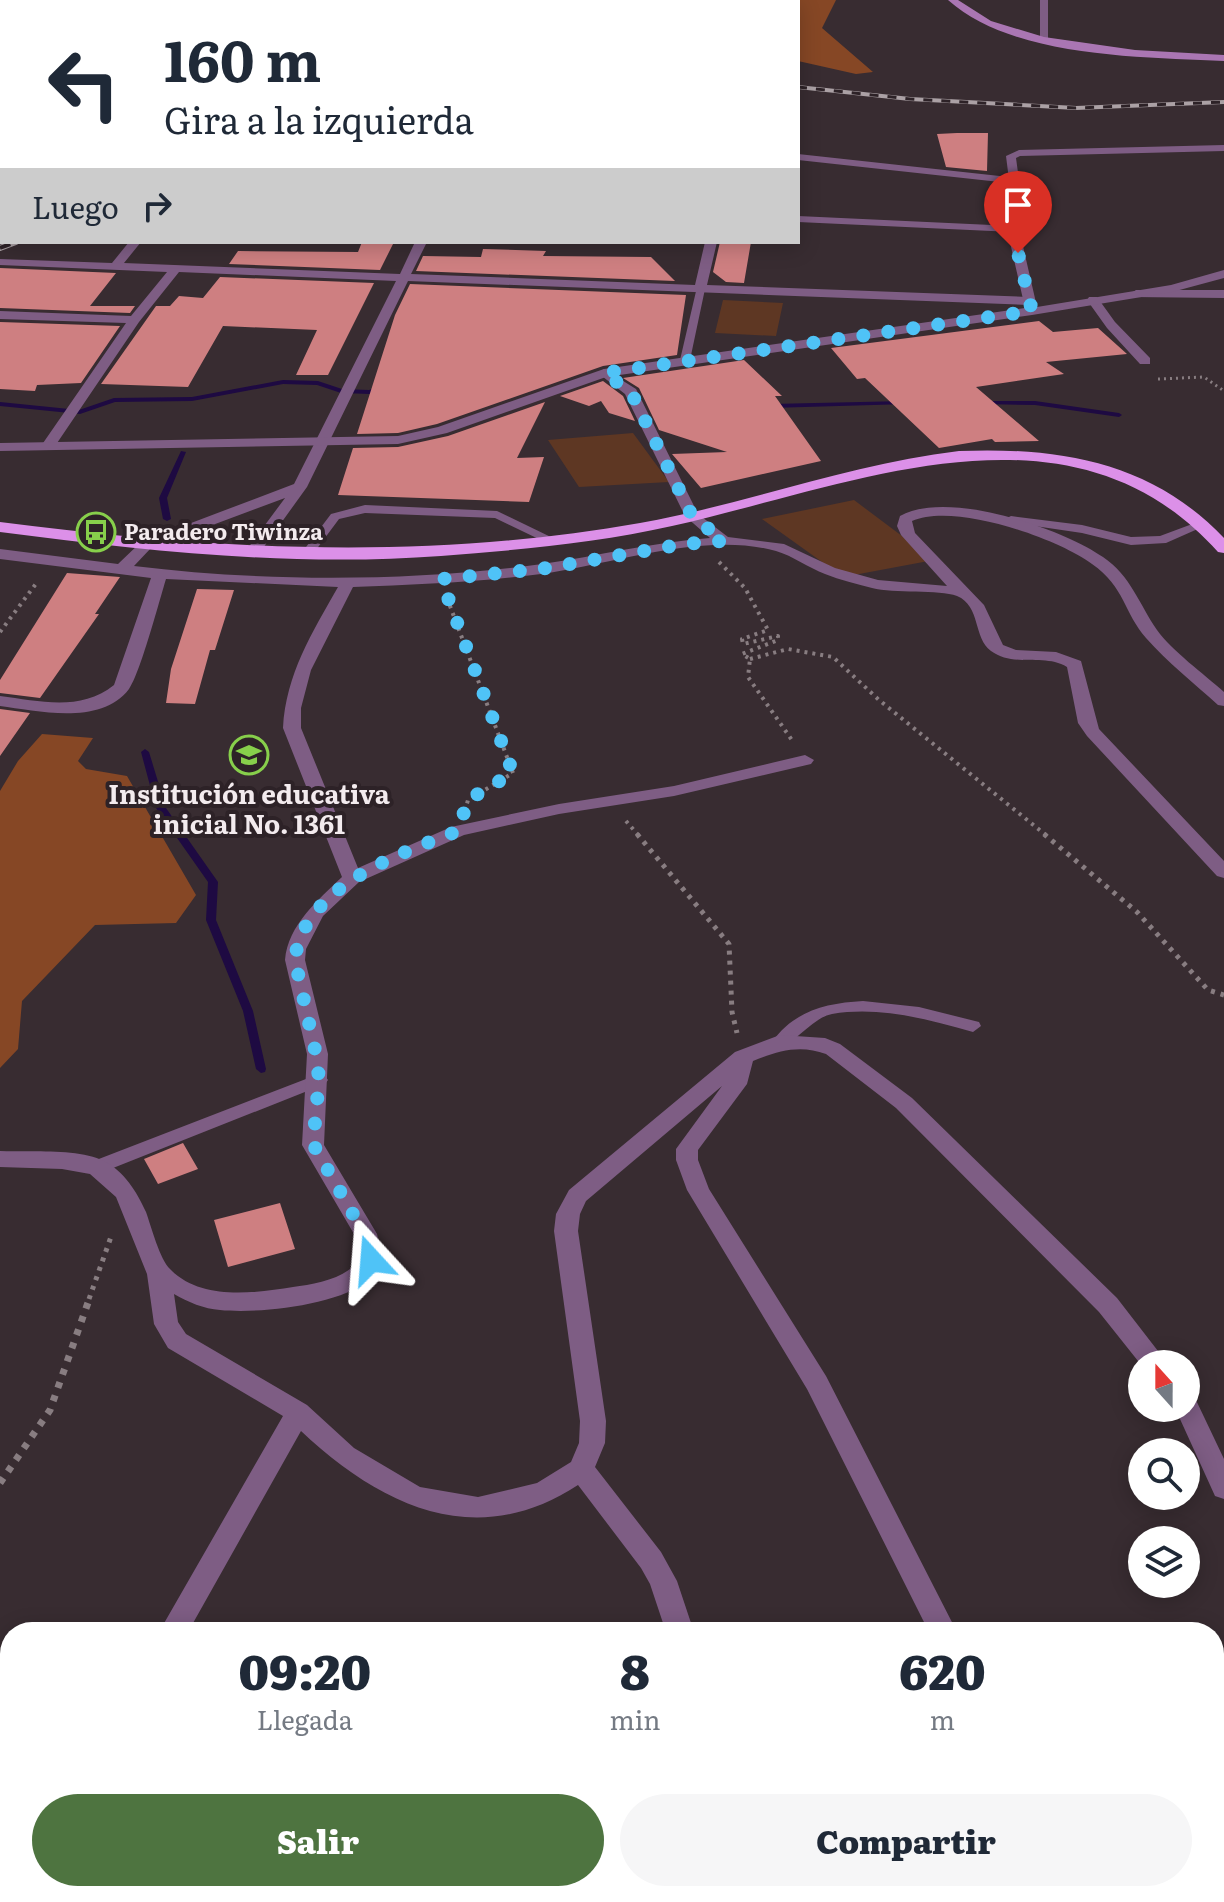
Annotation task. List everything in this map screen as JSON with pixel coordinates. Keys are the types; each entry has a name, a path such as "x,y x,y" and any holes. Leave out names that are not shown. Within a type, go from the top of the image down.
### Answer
{"highway":[{"path":"0,527 146,545 360,556 551,540 692,516 933,459 999,456 1075,463 1145,484 1203,524 1224,548"}],"main road":[{"path":"952,0 985,22 1044,39 1129,53 1224,58"}],"street":[{"path":"1044,0 1044,39"},
{"path":"1030,306 1013,229 1011,156 1019,153 1224,148"},
{"path":"800,157 1014,180"},
{"path":"800,219 1013,229"},
{"path":"116,265 133,244"},
{"path":"253,552 300,487 420,244"},
{"path":"700,289 711,244"},
{"path":"0,262 700,289 1030,306"},
{"path":"48,446 134,320 176,269"},
{"path":"0,447 321,442 421,436 604,373 1030,306 1172,288 1224,274"},
{"path":"1130,294 1224,294"},
{"path":"1093,300 1111,325 1145,361"},
{"path":"0,315 134,320"},
{"path":"604,373 631,392 692,516 724,541"},
{"path":"122,569 146,545 300,487"},
{"path":"1224,701 1151,634 1126,587 1105,565 1011,520 937,511 905,519 908,535 980,610 990,642 996,648 1004,652 1055,654 1075,665 1087,723 1093,732 1224,872"},
{"path":"0,554 160,574 348,583 441,579 541,569 724,541 779,547 830,571 877,585 961,592"},
{"path":"0,701 68,708 91,706 111,699 122,687 160,574"},
{"path":"348,583 302,665 291,714 292,728 352,878"},
{"path":"159,1274 201,1297 222,1302 316,1294 354,1282 365,1272 371,1260 366,1237 313,1144 319,1080 314,1041 295,960 296,949 315,913 352,878 458,831 674,791 805,760"},
{"path":"0,1159 62,1161 97,1167 126,1193 159,1274 166,1324 177,1341 298,1412 345,1456 415,1497 478,1508 544,1493 581,1469 592,1443 593,1421 566,1231 568,1214 577,1196 743,1057 780,1042 799,1040 833,1049 904,1103 1108,1305 1144,1350"},
{"path":"743,1057 739,1079 692,1140 687,1160 698,1190 817,1383 938,1622"},
{"path":"179,1622 298,1412"},
{"path":"1194,1422 1224,1488"},
{"path":"581,1469 651,1560 663,1581 677,1622"}],"lane":[{"path":"685,360 700,289"},
{"path":"306,555 335,516 365,509 497,515 551,540"},
{"path":"1011,520 1082,529 1131,541 1162,540 1203,524"},
{"path":"780,1042 809,1017 824,1010 899,1008 973,1026"},
{"path":"97,1167 319,1080"}],"path":[{"path":"1145,361 1159,380 1204,377 1224,391"},
{"path":"700,543 745,588 768,630 742,639 743,644 778,636 778,640 742,654 750,659 788,649 833,657 879,700 1137,912 1208,990 1224,995"},
{"path":"0,632 52,560"},
{"path":"441,579 513,773 468,800 458,831"},
{"path":"750,659 748,677 805,760"},
{"path":"609,802 655,852 729,944 732,1012 743,1057"},
{"path":"0,1483 50,1410 126,1193"}],"shaded area":[{"path":"800,0 836,0 822,28 873,72 856,74 800,61"},
{"path":"723,300 783,303 776,336 715,333"},
{"path":"633,433 669,482 579,487 548,440"},
{"path":"854,500 934,560 843,577 762,519"},
{"path":"42,734 93,738 78,761 86,769 127,776 196,895 176,923 95,925 22,1001 18,1049 0,1068 0,791 18,761"}],"building":[{"path":"988,133 987,171 946,167 937,134"},
{"path":"361,244 393,244 380,270 229,264 238,251 358,252"},
{"path":"720,244 751,244 744,283 726,282 713,272"},
{"path":"483,249 546,251 543,256 651,257 675,281 416,271 423,256 481,257"},
{"path":"0,268 116,273 90,306 135,306 130,313 0,308"},
{"path":"220,277 374,283 328,375 296,375 317,330 223,326 188,387 101,384 156,306 170,306 179,296 203,298"},
{"path":"410,284 686,295 677,355 603,366 437,424 398,433 357,434 395,315"},
{"path":"1039,321 1053,332 1098,328 1127,354 1046,362 1064,374 976,387 1039,441 995,442 992,439 939,448 865,378 857,379 831,348"},
{"path":"0,322 120,326 81,383 37,385 35,391 0,389"},
{"path":"744,360 782,396 775,396 821,461 701,488 672,454 727,452 659,430 639,388 623,378"},
{"path":"603,381 623,396 635,421 609,413 601,401 589,406 560,396"},
{"path":"545,402 517,458 544,457 529,502 338,495 353,448 398,447 448,436"},
{"path":"67,573 120,577 95,614 99,614 40,698 0,693 0,680"},
{"path":"197,589 234,590 215,650 210,650 195,704 166,703 171,669"},
{"path":"0,709 30,713 0,756"},
{"path":"183,1143 198,1169 158,1184 144,1159"},
{"path":"280,1203 295,1249 228,1267 214,1220"}],"waterway":[{"path":"0,404 80,412 114,400 192,399 283,382 318,383 341,391 370,392 382,388"},
{"path":"982,402 1035,403 1119,415"},
{"path":"770,406 906,403"},
{"path":"167,519 163,498 183,452"},
{"path":"145,752 161,808 213,882 211,920 248,1011 261,1069"}],"railway":[{"path":"800,87 910,99 1076,108 1224,102"},
{"path":"0,248 11,244"}],"place":[{"name":"Paradero Tiwinza","path":"96,532"},
{"name":"Institución educativa inicial No. 1361","path":"249,755"}],"route":[{"path":"371,1260 366,1237 313,1144 319,1080 314,1041 295,960 296,949 315,913 352,878 411,849 458,831 468,800 513,773 441,579 541,569 684,544 724,541 692,516 631,392 604,373 1032,311 1018,253"}]}
